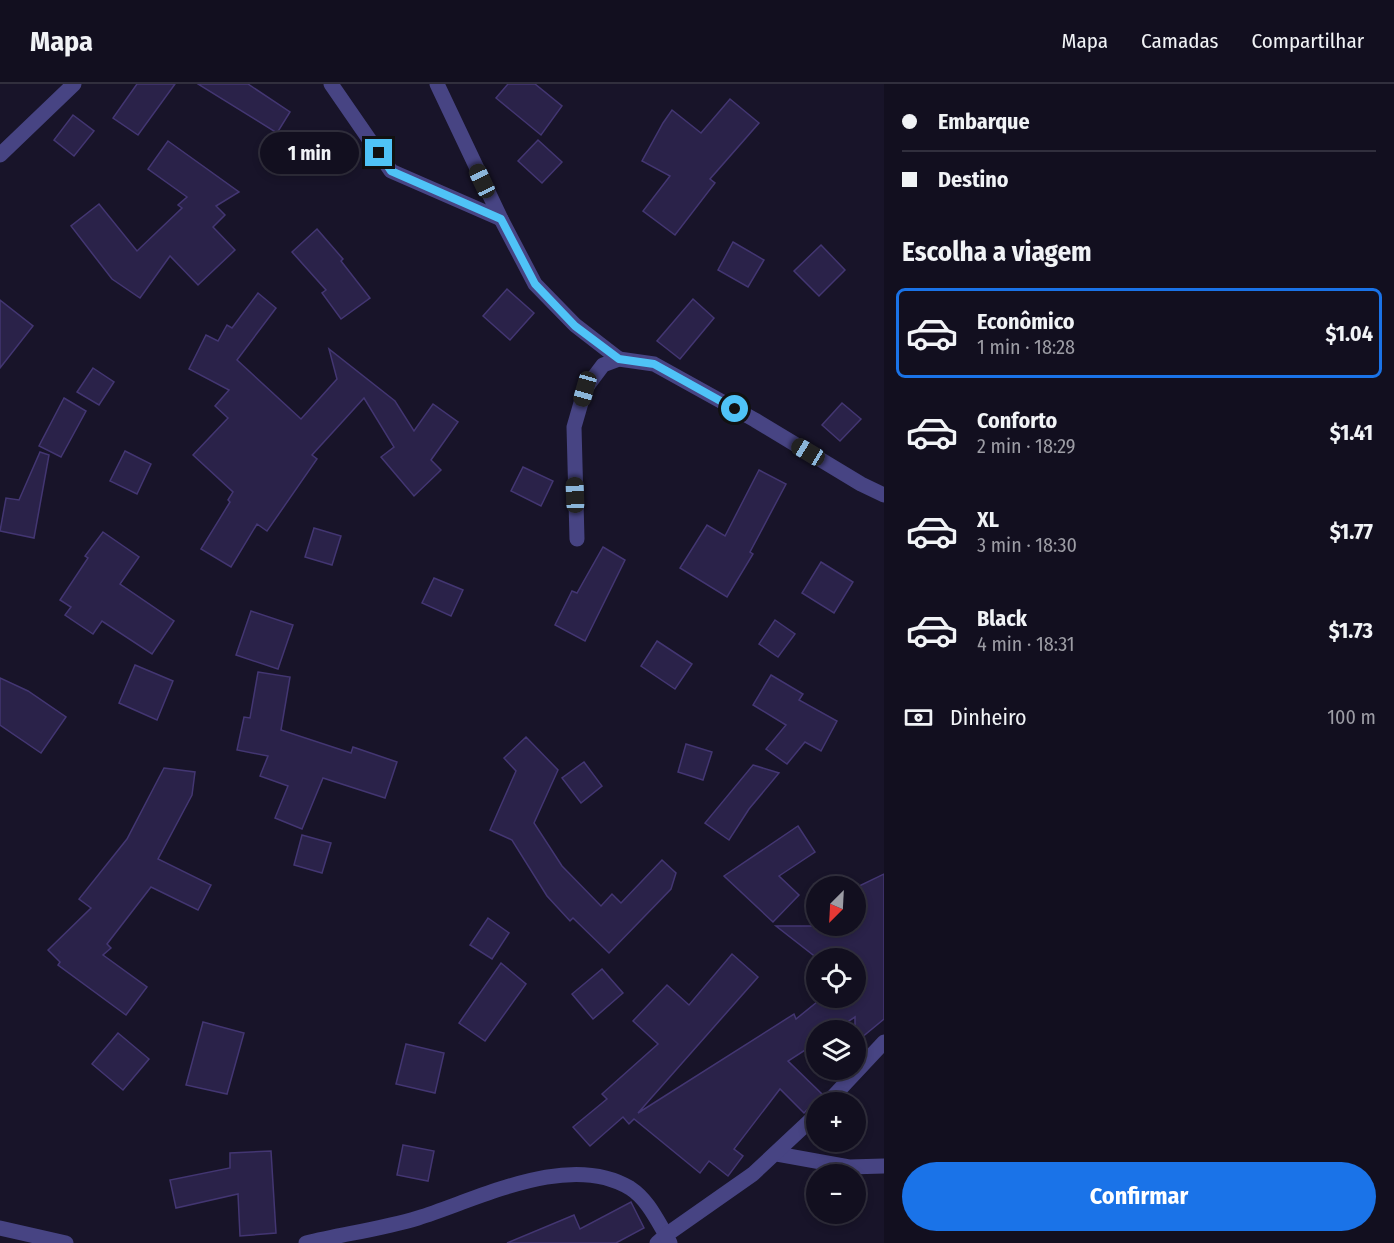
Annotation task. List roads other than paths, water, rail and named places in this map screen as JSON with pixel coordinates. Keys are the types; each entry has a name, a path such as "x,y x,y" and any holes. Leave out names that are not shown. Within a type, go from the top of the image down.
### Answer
{"street":[{"path":"0,155 74,84"},
{"path":"331,84 391,171 501,219"},
{"path":"437,84 501,219 535,284 575,326 619,359"},
{"path":"577,539 574,428 585,389 603,365 619,359 654,364 755,420 861,484 884,495"},
{"path":"837,1092 884,1042"},
{"path":"306,1243 415,1219 535,1177 594,1176 630,1189 647,1204 664,1240 777,1154 806,1125"},
{"path":"777,1154 849,1167 884,1167"},
{"path":"0,1228 66,1243"}]}
